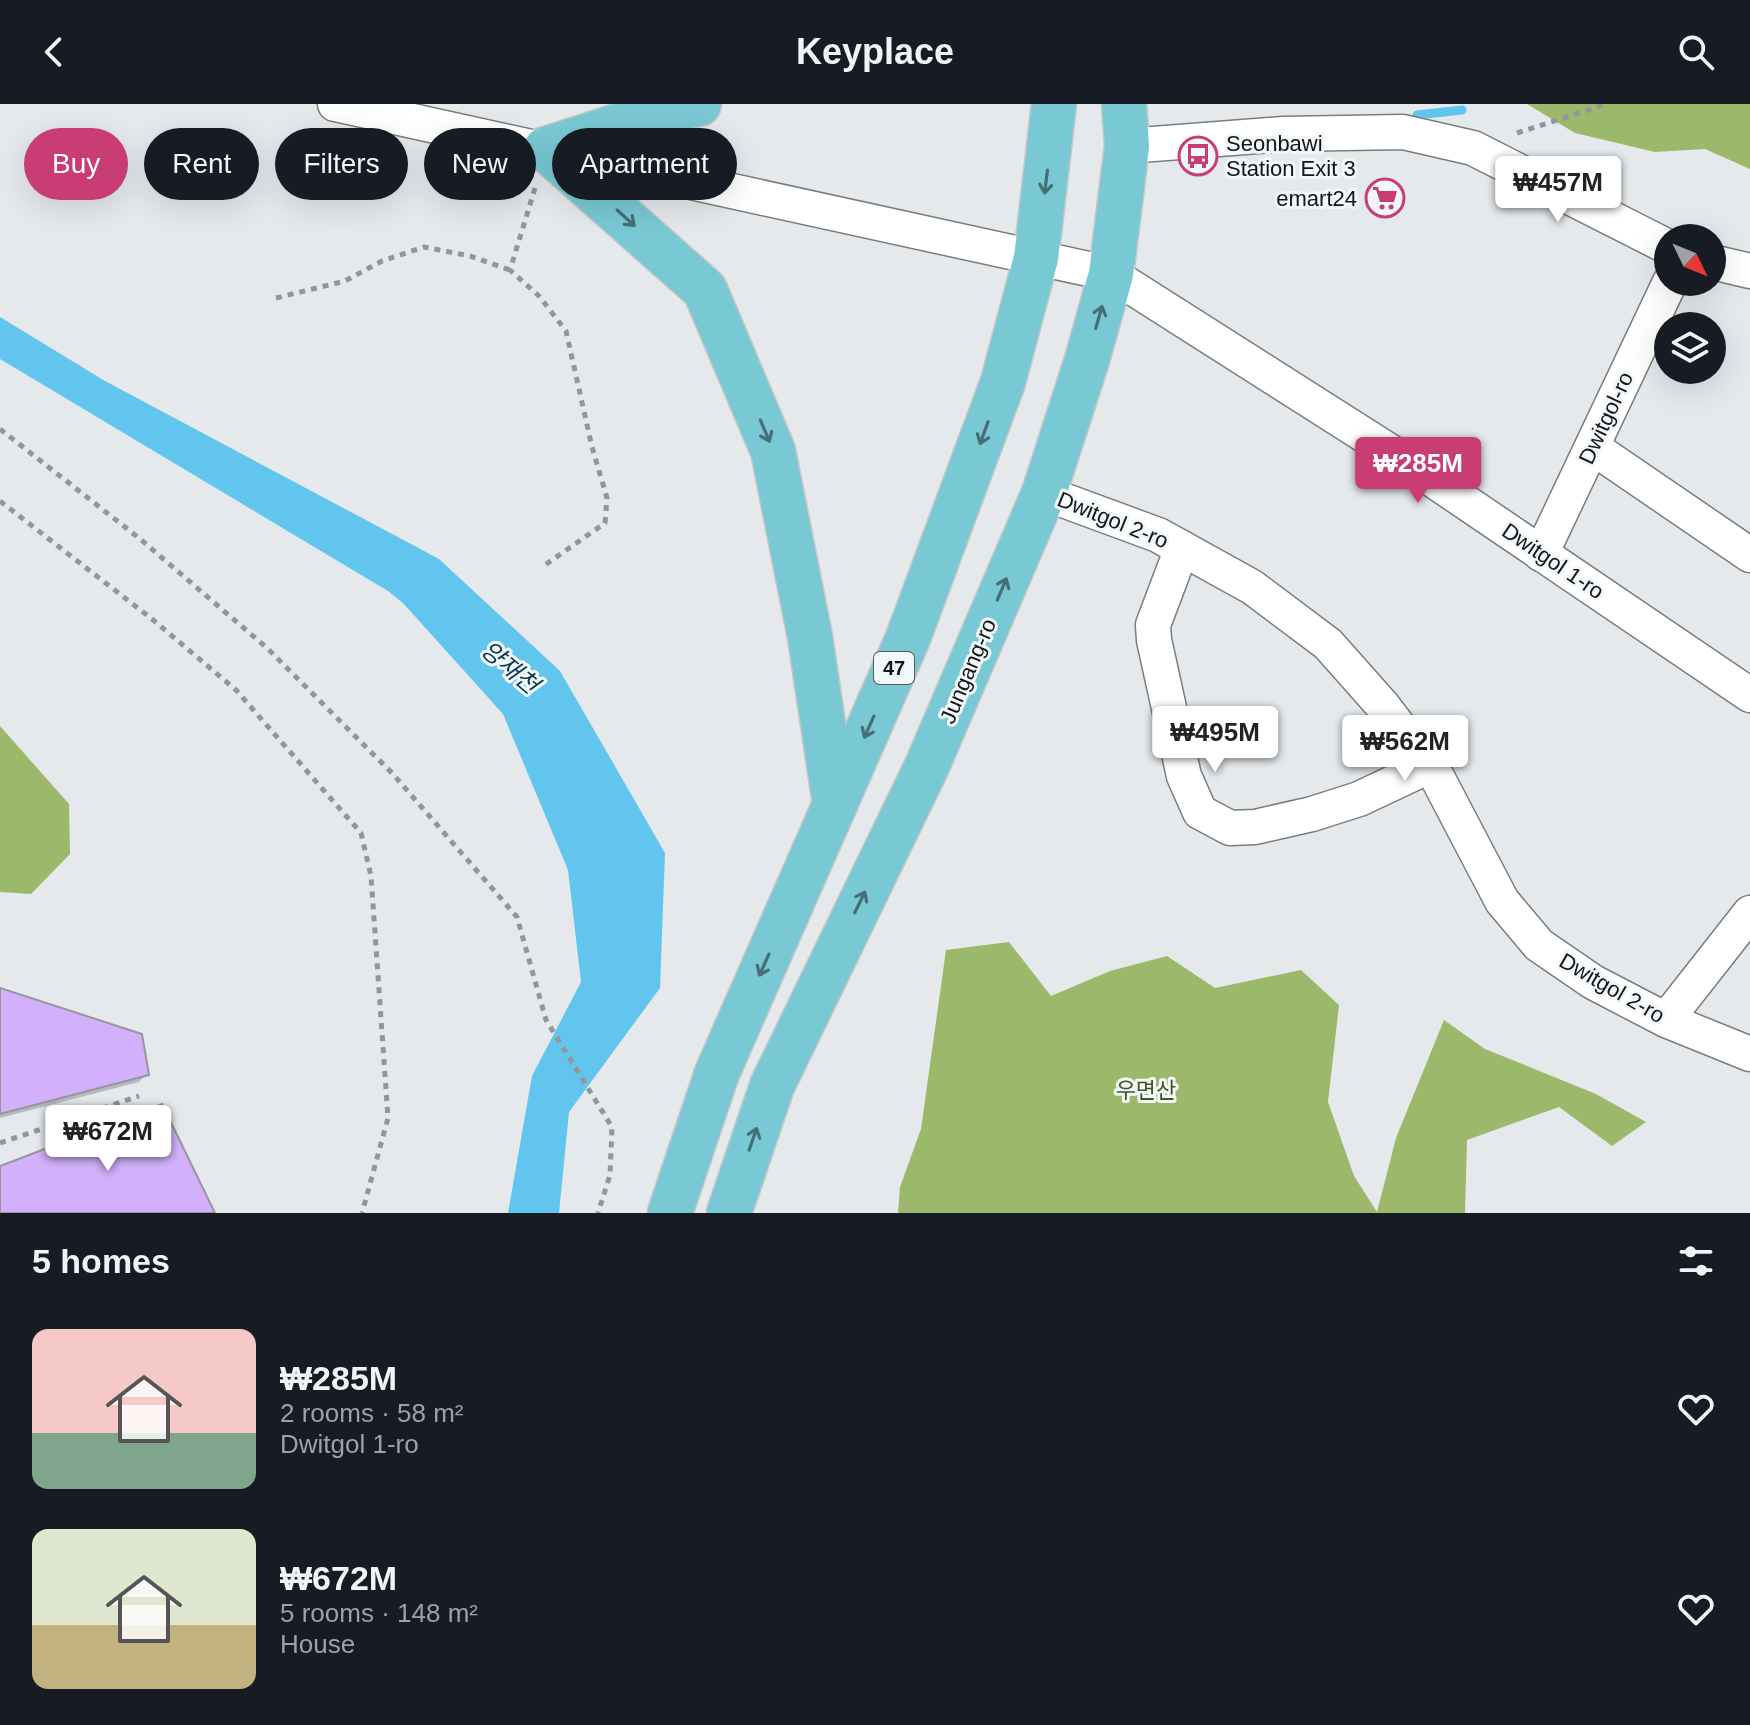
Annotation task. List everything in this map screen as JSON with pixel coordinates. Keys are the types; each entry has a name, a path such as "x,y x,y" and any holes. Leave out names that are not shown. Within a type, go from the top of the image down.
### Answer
{"main road":[{"path":"546,149 664,111 699,104"},
{"name":"47","path":"670,1213 717,1073 908,638 1003,382 1036,258 1054,104"},
{"name":"Jungang-ro","path":"729,1213 772,1086 927,766 1044,493 1111,274 1126,125"},
{"path":"546,149 705,290 773,451 810,637 835,804"}],"street":[{"path":"335,104 1111,274"},
{"path":"1126,125 1284,134 1403,132 1473,148 1654,240"},
{"path":"1726,265 1750,271"},
{"name":"Dwitgol 1-ro","path":"1111,274 1405,461 1750,695"},
{"name":"Dwitgol-ro","path":"1541,554 1663,296"},
{"path":"1592,447 1750,555"},
{"name":"Dwitgol 2-ro","path":"1044,493 1158,535 1252,587 1328,644 1383,706 1437,777 1502,901 1539,945 1593,982 1666,1020 1750,1054"},
{"name":"Dwitgol 2-ro","path":"1182,548 1153,625 1154,640 1184,776 1200,812 1230,828 1255,827 1359,799 1429,766"},
{"path":"1666,1020 1750,913"}],"path":[{"path":"1473,148 1607,104"},
{"path":"510,270 546,149"},
{"path":"276,298 345,281 382,261 424,247 470,256 510,270 539,296 566,331 592,447 607,498 605,523 545,565"},
{"path":"0,429 139,538 267,648 392,773 517,917 546,1020 612,1127 610,1175 598,1213"},
{"path":"0,501 152,619 236,690 361,833 371,876 388,1118 362,1213"},
{"path":"0,1143 139,1096"}],"green space":[{"path":"1527,104 1750,104 1750,169 1705,149 1655,152 1575,133"},
{"path":"0,726 69,804 70,854 31,894 0,892"},
{"name":"우면산","path":"1009,942 1051,996 1110,971 1167,956 1215,988 1301,970 1339,1005 1328,1102 1354,1176 1377,1212 1396,1138 1444,1020 1485,1049 1596,1094 1646,1122 1612,1146 1559,1107 1467,1140 1465,1213 898,1213 900,1187 921,1129 946,950"}],"water":[{"name":"양재천","path":"0,317 105,381 439,559 560,671 665,853 660,988 569,1112 559,1213 508,1213 532,1076 581,982 568,870 503,714 403,603 388,591 0,359"}],"building":[{"path":"0,988 142,1034 149,1075 0,1114"},
{"path":"162,1104 215,1213 0,1213 0,1166"}],"waterway":[{"path":"1417,115 1462,110"}],"place":[{"name":"Seonbawi Station Exit 3","path":"1198,156"},
{"name":"emart24","path":"1385,198"}]}
